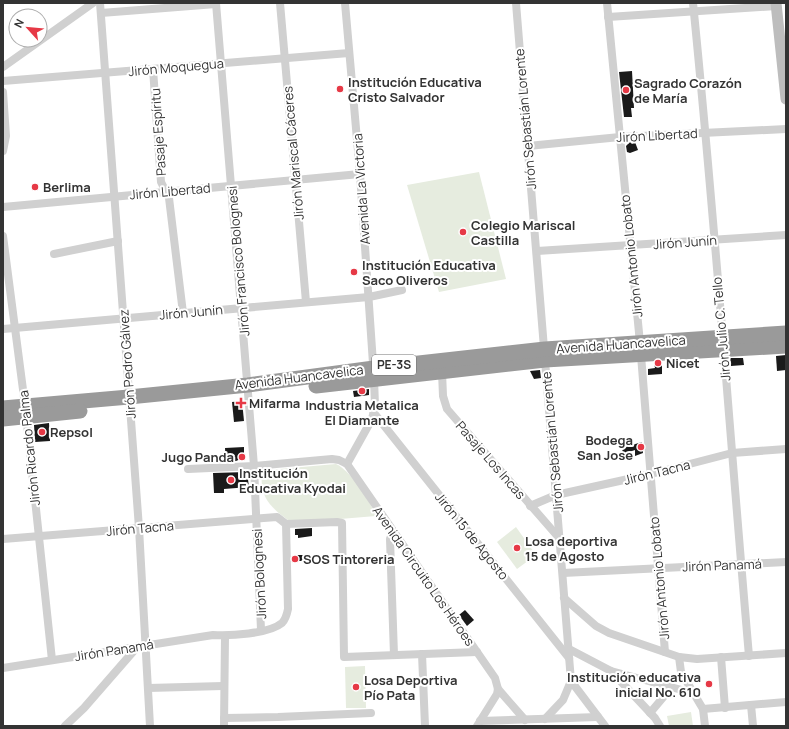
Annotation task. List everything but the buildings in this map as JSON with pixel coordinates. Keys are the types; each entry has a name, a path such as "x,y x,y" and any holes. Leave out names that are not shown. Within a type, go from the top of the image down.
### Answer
{"highway":[{"name":"Avenida Huancavelica","path":"3,408 25,411 129,402 545,354 722,343 786,333"},
{"name":"Avenida Huancavelica","path":"722,343 786,346"},
{"name":"Avenida Huancavelica","path":"374,373 442,372 545,354"},
{"name":"Avenida Huancavelica","path":"3,419 25,411"}],"street":[{"path":"3,67 93,3"},
{"name":"Jirón Pedro Gálvez","path":"100,3 139,528 142,646 148,688 150,726"},
{"name":"Jirón Mariscal Cáceres","path":"280,3 306,302"},
{"name":"Avenida La Victoria","path":"344,3 360,174 374,373 374,414 347,464"},
{"name":"Jirón Sebastián Lorente","path":"516,3 571,682"},
{"name":"Jirón Antonio Lobato","path":"607,3 640,348 665,652"},
{"name":"Jirón Julio C. Tello","path":"693,3 706,133 722,343 749,656"},
{"path":"101,13 216,4"},
{"name":"Jirón Francisco Bolognesi","path":"216,4 254,466 256,519"},
{"path":"608,18 776,5 786,99"},
{"name":"Jirón Moquegua","path":"3,80 349,53"},
{"name":"Pasaje Espíritu","path":"153,69 161,182 169,198 183,313"},
{"path":"3,92 6,117 6,136 3,151"},
{"name":"Jirón Libertad","path":"528,146 620,137 786,129"},
{"name":"Jirón Libertad","path":"3,207 360,174"},
{"name":"Jirón Junín","path":"537,251 786,235"},
{"name":"Jirón Ricardo Palma","path":"3,236 25,411 52,660"},
{"path":"54,254 118,242"},
{"name":"Jirón Junín","path":"3,329 369,296 402,290"},
{"name":"Pasaje Los Incas","path":"442,372 444,396 447,409 560,539"},
{"name":"Jirón 15 de Agosto","path":"374,414 570,659"},
{"name":"Jirón Tacna","path":"530,506 556,495 651,474 732,453 786,449"},
{"path":"188,469 254,466 332,459 339,460 347,464"},
{"name":"Avenida Circuito Los Héroes","path":"347,464 495,678 498,689 525,720"},
{"name":"Jirón Tacna","path":"3,539 277,517 286,524"},
{"name":"Jirón Bolognesi","path":"256,519 262,630"},
{"path":"286,524 339,522 342,524 344,657 477,652"},
{"name":"Jirón Panamá","path":"3,668 213,635 225,636 262,630 282,623 287,614 286,524"},
{"path":"390,539 394,655"},
{"name":"Jirón Panamá","path":"563,573 659,567 786,562"},
{"path":"564,598 596,626 609,633 679,657 697,659 786,653"},
{"path":"225,636 223,686 224,722 372,713"},
{"path":"65,726 84,708 142,646"},
{"path":"569,649 611,671 693,693"},
{"path":"422,654 425,726"},
{"path":"679,657 681,672 703,710 705,726"},
{"path":"721,657 725,708"},
{"path":"611,671 660,726"},
{"path":"545,719 563,700 571,682 605,726"},
{"path":"148,688 223,686"},
{"path":"650,713 671,688"},
{"path":"478,723 498,689"},
{"path":"703,710 786,702"},
{"path":"751,705 753,726"},
{"path":"478,723 598,717"}],"shaded area":[{"path":"479,172 506,279 439,292 407,185"},
{"path":"336,464 348,473 354,480 365,495 376,516 292,523 279,513 265,497 262,474 268,470"},
{"name":"Losa deportiva 15 de Agosto","path":"516,527 536,555 517,569 497,542"},
{"name":"Losa Deportiva Pío Pata","path":"365,666 366,708 346,708 345,667"},
{"path":"691,712 693,726 669,726 667,716"}],"place":[{"name":"Institución Educativa Cristo Salvador","path":"340,89"},
{"name":"Sagrado Corazón de María","path":"626,90"},
{"name":"Berlima","path":"35,187"},
{"name":"Colegio Mariscal Castilla","path":"463,232"},
{"name":"Institución Educativa Saco Oliveros","path":"354,272"},
{"name":"Nicet","path":"658,363"},
{"name":"Industria Metalica El Diamante","path":"362,391"},
{"name":"Mifarma","path":"241,403"},
{"name":"Repsol","path":"42,432"},
{"name":"Bodega San Jose","path":"641,447"},
{"name":"Jugo Panda","path":"242,457"},
{"name":"Institución Educativa Kyodai","path":"231,480"},
{"name":"Losa deportiva 15 de Agosto","path":"517,548"},
{"name":"SOS Tintoreria","path":"295,559"},
{"name":"Institución educativa inicial No. 610","path":"709,684"},
{"name":"Losa Deportiva Pío Pata","path":"356,687"}]}
